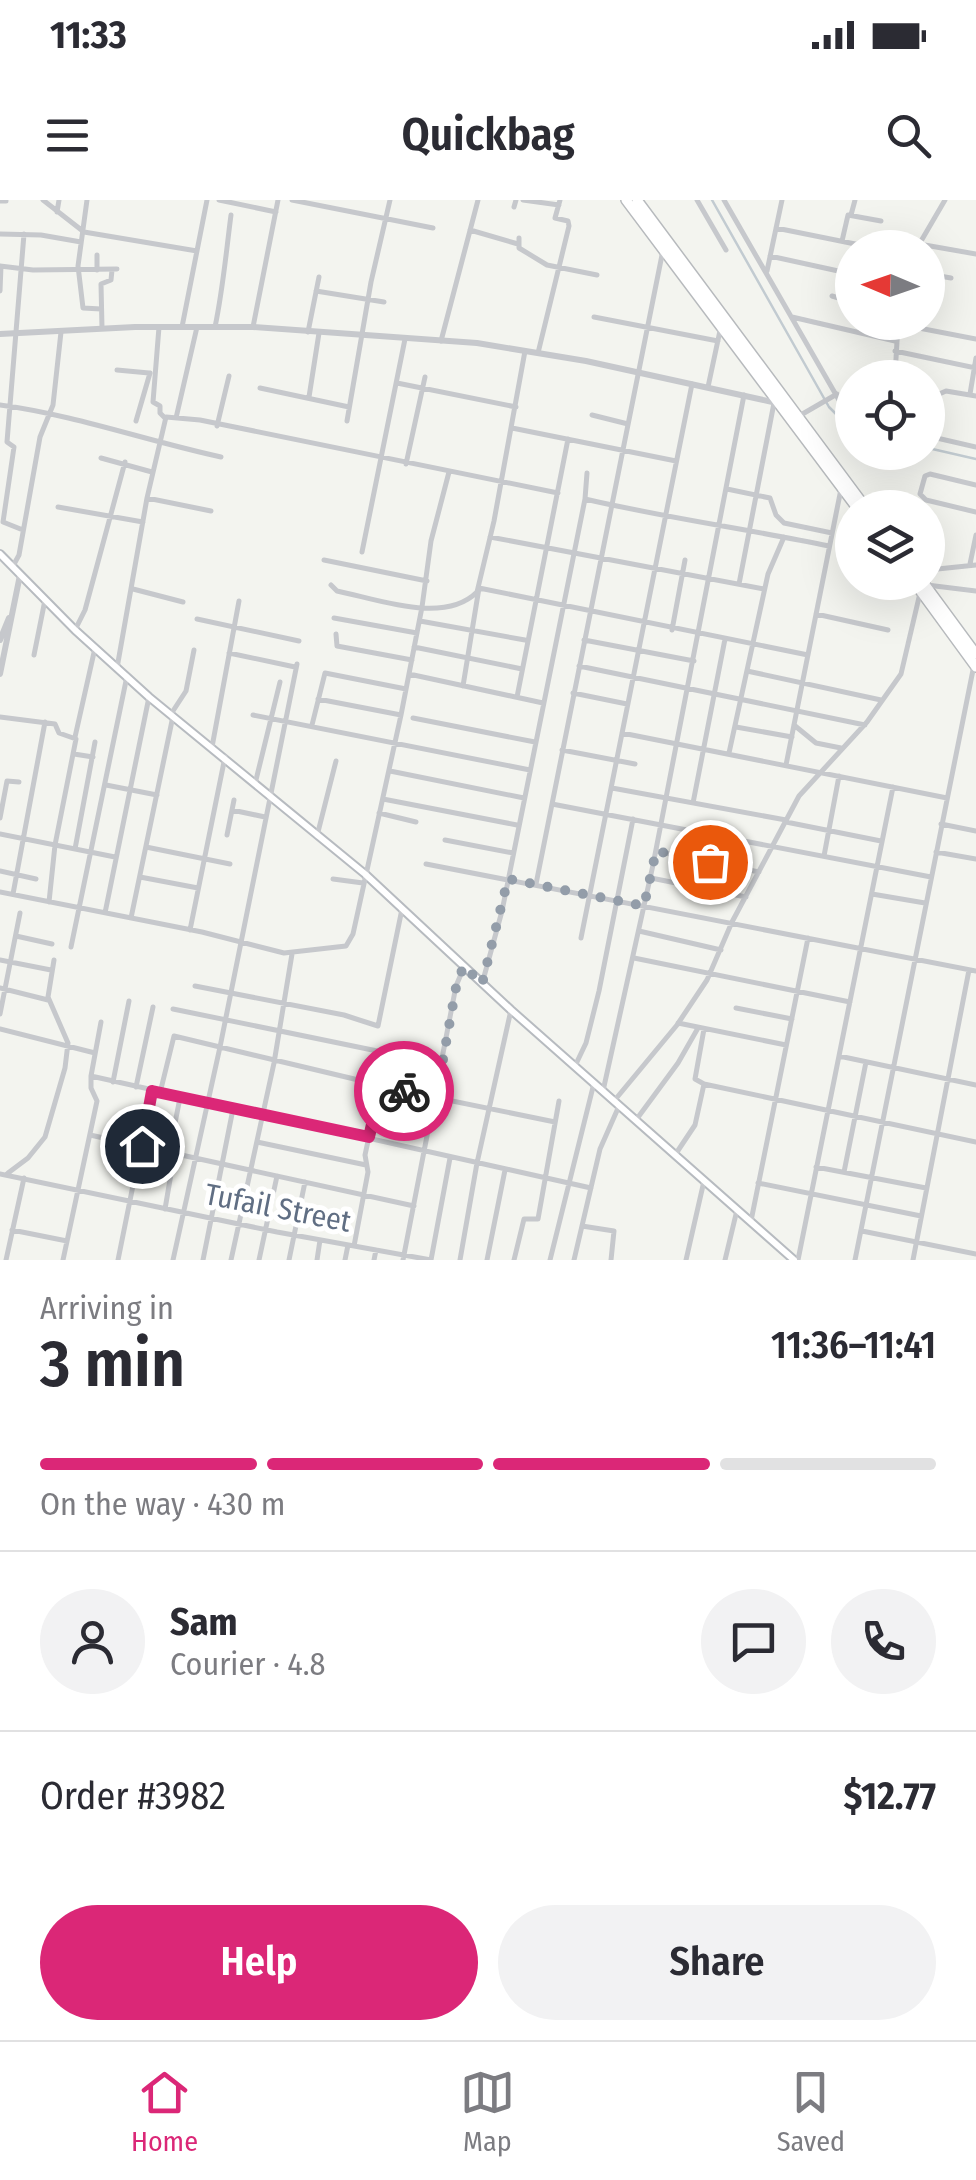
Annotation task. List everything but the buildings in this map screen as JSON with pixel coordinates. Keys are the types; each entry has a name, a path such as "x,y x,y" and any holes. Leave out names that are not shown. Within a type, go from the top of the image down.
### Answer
{"highway":[{"path":"626,200 777,404 796,418 844,490"},
{"path":"636,200 853,490"},
{"path":"931,600 975,662"}],"main road":[{"path":"0,554 149,697 402,909 796,1260"}],"street":[{"path":"43,200 83,231 197,251"},
{"path":"57,212 59,200"},
{"path":"87,200 78,270 82,308 101,309"},
{"path":"182,327 207,200"},
{"path":"219,200 276,212"},
{"path":"253,327 278,200"},
{"path":"292,200 433,228"},
{"path":"347,420 390,200"},
{"path":"441,341 478,200"},
{"path":"698,200 726,250"},
{"path":"724,200 834,396 796,418"},
{"path":"767,274 782,200"},
{"path":"852,215 855,200"},
{"path":"927,230 944,200"},
{"path":"518,202 559,203 555,218 569,223 538,353"},
{"path":"215,327 228,266 226,249 232,215"},
{"path":"844,230 847,216 881,221"},
{"path":"776,228 835,239"},
{"path":"470,230 518,241 535,260 597,275"},
{"path":"0,234 81,242"},
{"path":"23,530 3,522 14,447 8,442 24,234"},
{"path":"536,884 663,250"},
{"path":"945,250 976,254"},
{"path":"97,255 97,270"},
{"path":"770,256 835,270"},
{"path":"0,292 1,266 114,270 111,280 100,284 102,328"},
{"path":"308,332 319,277"},
{"path":"945,277 951,278"},
{"path":"316,291 384,302"},
{"path":"792,316 895,341 895,360"},
{"path":"594,318 718,341"},
{"path":"708,387 721,326"},
{"path":"159,327 153,402 160,406 160,414 165,418 558,493"},
{"path":"176,418 197,327"},
{"path":"0,334 102,328 253,327 441,341 538,353 777,404 754,494 739,584"},
{"path":"12,566 18,558 38,446 56,386 61,331"},
{"path":"309,397 319,333"},
{"path":"945,333 976,339"},
{"path":"362,552 405,339"},
{"path":"462,686 525,351"},
{"path":"895,352 975,367"},
{"path":"945,390 973,395 976,358"},
{"path":"117,370 153,373"},
{"path":"136,421 153,373"},
{"path":"216,426 229,376"},
{"path":"406,464 425,377"},
{"path":"397,384 516,407"},
{"path":"581,938 692,384"},
{"path":"260,388 350,408"},
{"path":"603,1091 656,851 744,395"},
{"path":"0,405 48,412 221,457"},
{"path":"592,415 628,424"},
{"path":"117,668 165,418"},
{"path":"512,428 677,461"},
{"path":"516,697 568,439"},
{"path":"945,440 976,447"},
{"path":"101,458 152,472"},
{"path":"75,630 85,610 124,462"},
{"path":"0,892 292,954 346,946 351,939 383,799 420,620 431,542 449,472"},
{"path":"482,984 508,879 588,473"},
{"path":"921,490 927,474 976,485"},
{"path":"786,765 842,487"},
{"path":"727,488 772,500 776,515 784,523 832,533"},
{"path":"147,498 211,511"},
{"path":"585,499 666,514 692,523 830,546"},
{"path":"945,505 976,512"},
{"path":"58,506 143,522"},
{"path":"490,536 764,589"},
{"path":"730,753 764,589 784,537"},
{"path":"945,568 973,564 976,539"},
{"path":"324,560 427,581"},
{"path":"672,630 685,560"},
{"path":"0,640 20,575"},
{"path":"331,585 338,592 422,607 457,605 479,588"},
{"path":"133,588 183,602"},
{"path":"479,588 808,655"},
{"path":"945,588 976,591"},
{"path":"34,655 45,600"},
{"path":"574,1260 600,1149 617,1103 710,974 732,922 799,796 865,725 903,670 917,600"},
{"path":"212,747 239,601"},
{"path":"816,614 888,630"},
{"path":"0,674 4,618"},
{"path":"334,618 417,633"},
{"path":"197,620 299,641"},
{"path":"420,620 526,640"},
{"path":"336,634 337,646 412,660"},
{"path":"693,803 726,638"},
{"path":"584,640 694,661"},
{"path":"49,902 75,737 95,648"},
{"path":"414,648 522,669"},
{"path":"132,918 172,715 186,691 194,650"},
{"path":"173,1260 297,666 229,653"},
{"path":"856,1260 975,662"},
{"path":"579,666 865,725"},
{"path":"312,726 326,672 406,689"},
{"path":"747,672 881,700"},
{"path":"409,674 543,703"},
{"path":"71,947 127,676"},
{"path":"254,784 280,682"},
{"path":"573,693 628,704"},
{"path":"105,913 149,697"},
{"path":"318,699 401,715"},
{"path":"252,715 530,770"},
{"path":"0,717 46,722 57,725 59,733 75,737"},
{"path":"413,718 535,742"},
{"path":"12,894 46,722"},
{"path":"794,726 816,743 842,748"},
{"path":"735,727 792,738"},
{"path":"622,733 947,798"},
{"path":"75,849 96,742"},
{"path":"562,750 635,764"},
{"path":"74,754 93,757"},
{"path":"190,930 224,757"},
{"path":"317,836 336,761"},
{"path":"389,771 524,798"},
{"path":"824,856 839,776"},
{"path":"0,818 7,780 19,782"},
{"path":"106,785 156,795"},
{"path":"796,1260 893,787"},
{"path":"612,788 882,841"},
{"path":"383,799 519,825"},
{"path":"227,835 234,800"},
{"path":"552,804 930,877"},
{"path":"232,810 266,818"},
{"path":"379,813 416,822"},
{"path":"575,1066 586,1043 600,992 633,819"},
{"path":"942,824 976,831"},
{"path":"0,834 116,857"},
{"path":"710,862 715,835"},
{"path":"445,840 513,853"},
{"path":"146,848 230,864"},
{"path":"656,851 759,872"},
{"path":"936,852 976,858"},
{"path":"426,864 973,970 913,1260"},
{"path":"0,871 36,878"},
{"path":"140,877 198,888"},
{"path":"650,878 746,897"},
{"path":"333,879 364,879"},
{"path":"872,894 926,904"},
{"path":"195,986 283,1002 378,1026 402,909"},
{"path":"0,1014 20,912"},
{"path":"639,931 721,950"},
{"path":"16,936 52,944"},
{"path":"750,1221 808,938"},
{"path":"232,1260 292,954"},
{"path":"634,958 850,1002"},
{"path":"0,960 52,970"},
{"path":"2,1174 18,1168 46,1137 60,1093 68,1048 48,1000 54,960"},
{"path":"403,1258 456,986 464,966"},
{"path":"2,989 48,1000"},
{"path":"113,1082 129,1001"},
{"path":"136,1087 152,1007"},
{"path":"736,1008 792,1018"},
{"path":"174,1009 388,1053 369,1137 364,1194 345,1260"},
{"path":"460,1260 511,1010"},
{"path":"63,1260 97,1101 91,1076 102,1022"},
{"path":"678,1023 786,1045"},
{"path":"0,1029 96,1053"},
{"path":"701,1029 695,1079 704,1084 976,1142"},
{"path":"636,1120 701,1029"},
{"path":"160,1093 173,1036 381,1086 555,1122"},
{"path":"839,1056 976,1083"},
{"path":"844,1172 866,1062"},
{"path":"91,1076 590,1188"},
{"path":"550,1260 594,1083"},
{"path":"675,1155 695,1126 704,1084"},
{"path":"118,1260 152,1091"},
{"path":"166,1209 171,1174 166,1170 180,1098"},
{"path":"514,1260 524,1220 538,1219 560,1101"},
{"path":"203,1260 233,1109"},
{"path":"374,1114 430,1126"},
{"path":"90,1135 414,1206"},
{"path":"257,1142 366,1165"},
{"path":"431,1260 450,1158"},
{"path":"816,1167 926,1188"},
{"path":"486,1260 505,1169"},
{"name":"Tufail Street","path":"2,1174 403,1258 431,1260"},
{"path":"260,1260 276,1176"},
{"path":"6,1260 24,1178"},
{"path":"686,1260 704,1180"},
{"path":"289,1260 305,1182"},
{"path":"758,1183 921,1216"},
{"path":"725,1260 738,1210"},
{"path":"582,1226 615,1232 611,1260"},
{"path":"12,1230 67,1241"},
{"path":"862,1231 976,1254"},
{"path":"316,1260 320,1240"},
{"path":"374,1260 376,1250"}],"waterway":[{"path":"712,200 835,413"},
{"path":"945,452 976,459"}],"way so far":[{"path":"404,1091 436,1098 457,982 464,966 482,984 487,974 508,879 644,906 656,851 710,862"}],"route":[{"path":"142,1146 152,1091 369,1137 381,1086 404,1091"}]}
